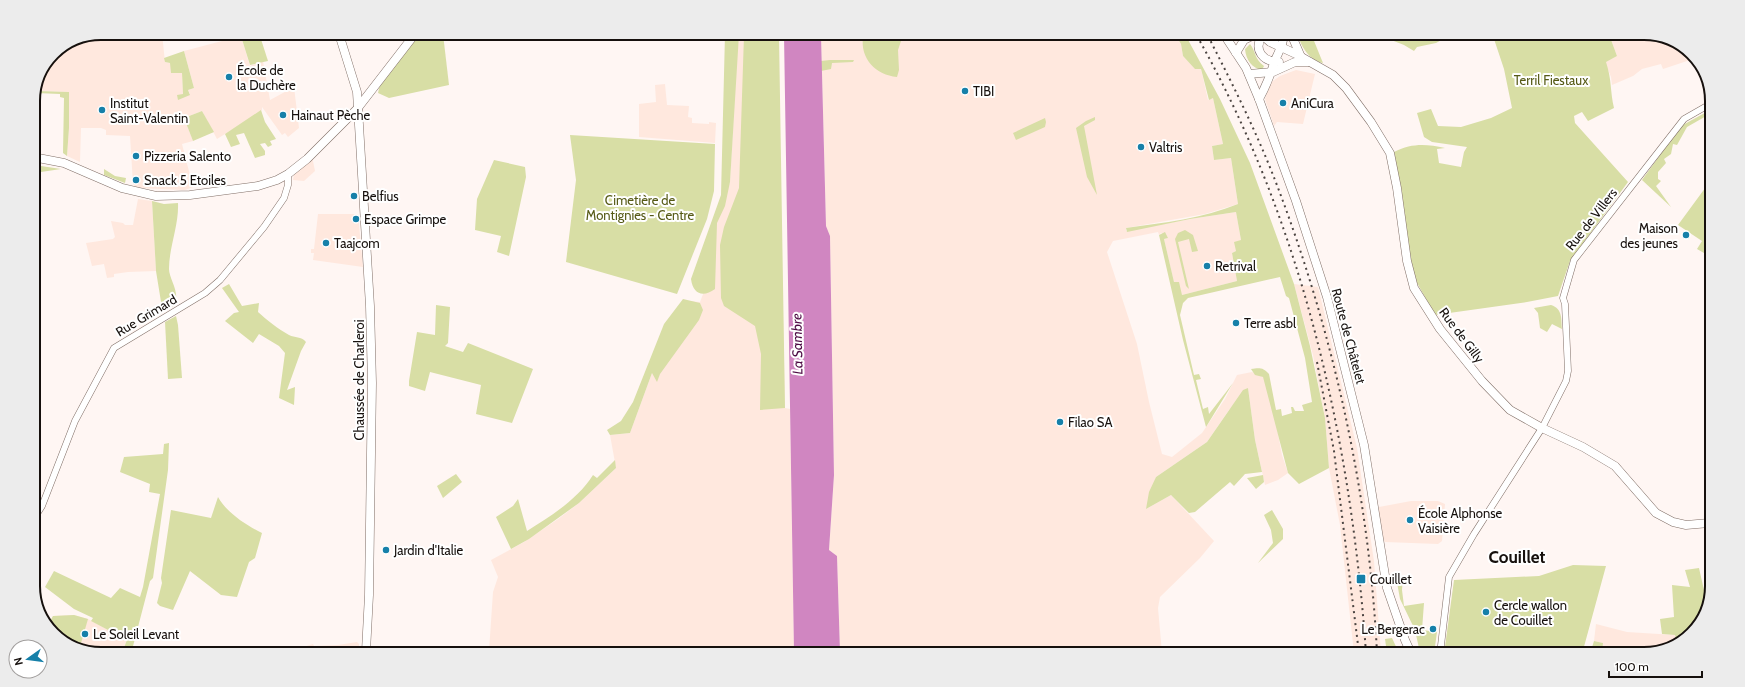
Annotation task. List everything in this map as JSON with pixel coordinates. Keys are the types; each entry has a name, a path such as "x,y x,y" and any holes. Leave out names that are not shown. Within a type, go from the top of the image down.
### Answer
{"main road":[{"name":"Chaussée de Charleroi","path":"341,40 351,68 357,92 370,306 372,383 369,595 366,647"},
{"path":"40,158 64,163 122,188 156,196 190,195 258,186 277,180 288,174 307,159 358,109 410,40"},
{"name":"Route de Châtelet","path":"1228,40 1249,74 1259,99 1296,201 1326,297 1364,445 1387,588 1399,626 1408,647"},
{"path":"1236,53 1244,40"},
{"path":"1260,40 1258,46 1260,53 1264,58 1274,62 1298,59"},
{"name":"Rue de Gilly","path":"1267,40 1298,59 1310,62 1333,75 1346,88 1371,122 1390,153 1397,188 1407,261 1414,288 1437,324 1482,380 1510,410 1542,428 1583,447 1616,466 1656,513 1673,522 1686,526 1705,524"},
{"path":"1259,99 1273,72 1274,62 1282,48 1283,40"},
{"path":"1293,40 1298,59"},
{"path":"1249,74 1273,72 1298,59"}],"street":[{"name":"Rue de Villers","path":"1441,647 1449,577 1542,428 1566,380 1568,371 1565,304 1563,298 1572,262 1684,119 1705,107"},
{"name":"Rue Grimard","path":"40,509 75,421 114,348 205,293 220,280 264,227 284,198 288,185 288,174"}],"shaded area":[{"path":"163,40 165,62 170,63 182,72 183,94 190,94 188,90 194,88 184,51 226,40 242,40 250,66 263,61 270,100 294,87 299,128 288,137 285,133 282,135 262,107 262,110 254,116 217,139 202,111 184,118 193,141 182,144 193,187 185,190 137,188 133,184 130,136 106,135 106,130 101,128 81,128 80,162 67,156 69,92 41,91 50,67 58,58 67,50 89,41"},
{"path":"738,40 777,40 785,408 790,409 794,647 489,647 493,592 498,577 491,560 524,542 558,519 579,503 616,468 610,435 630,433 652,373 689,301 700,302 705,289 696,280 730,182"},
{"path":"821,40 1178,40 1181,44 1183,56 1189,62 1201,69 1208,100 1213,98 1223,144 1212,146 1214,160 1231,158 1238,204 1205,214 1126,228 1126,231 1236,212 1241,240 1236,251 1232,253 1237,281 1182,295 1174,283 1164,239 1168,238 1161,233 1159,235 1158,232 1113,241 1107,252 1137,344 1162,454 1172,457 1202,433 1225,399 1237,375 1252,372 1263,377 1269,387 1282,455 1288,473 1278,480 1265,485 1255,440 1248,388 1229,410 1207,442 1156,477 1146,509 1171,495 1214,541 1200,558 1160,597 1158,608 1161,647 840,647 837,556 829,550 834,475 830,236 826,226"},
{"path":"1611,40 1644,40 1656,41 1671,46 1689,60 1663,69 1661,64 1642,69 1633,76 1612,85 1611,77 1605,62 1617,56"},
{"path":"1296,70 1315,74 1303,124 1277,122 1274,126 1265,99 1270,83 1280,76"},
{"path":"665,84 667,105 689,106 688,117 692,118 692,123 716,123 715,143 639,137 639,104 656,102 655,85"},
{"path":"312,156 315,171 304,181 293,180 294,174"},
{"path":"138,199 152,201 156,271 114,274 114,277 107,278 104,264 92,266 86,243 113,239 115,237 111,221 123,223 125,225 133,225"},
{"path":"318,214 358,214 363,267 313,260 314,253 311,253 311,249 314,249"},
{"path":"1294,284 1318,287 1357,448 1374,561 1381,647 1353,647 1340,525 1329,468 1325,418 1313,355"},
{"name":"École Alphonse Vaisière","path":"1411,501 1438,501 1445,504 1442,541 1438,544 1385,542 1382,539 1377,514 1379,507"},
{"name":"Le Soleil Levant","path":"74,615 88,619 127,640 124,647 101,647 81,644 67,637 58,629 51,620 53,616"},
{"path":"1596,624 1627,632 1675,635 1676,638 1664,644 1644,647 1603,647 1603,643 1594,641"},
{"path":"357,642 359,647 303,647 313,644 314,646 338,645"}],"green space":[{"path":"242,40 261,40 268,61 250,65"},
{"path":"415,40 444,40 449,85 389,98 378,93 380,84"},
{"path":"725,40 739,40 730,182 725,206 717,223 715,289 711,292 703,294 696,291 691,279 721,195"},
{"path":"744,40 779,40 785,408 760,410 761,354 755,326 724,306 721,298 720,245 724,227 739,188"},
{"path":"863,40 901,40 898,50 899,70 897,77 889,76 876,69 867,59"},
{"path":"1178,40 1188,40 1220,99 1250,163 1294,284 1310,346 1325,418 1329,468 1299,484 1288,473 1263,377 1255,375 1251,369 1261,368 1269,374 1276,410 1281,409 1282,416 1292,413 1291,407 1293,407 1295,411 1304,411 1302,405 1312,402 1305,358 1289,298 1286,296 1280,277 1188,298 1183,303 1180,315 1194,375 1199,374 1201,379 1196,380 1203,409 1208,407 1209,414 1233,383 1206,427 1183,340 1159,235 1165,232 1168,238 1164,239 1174,282 1179,282 1182,295 1237,281 1232,253 1236,251 1234,242 1241,240 1236,212 1190,219 1127,232 1126,228 1169,222 1211,213 1238,204 1231,158 1214,160 1212,146 1223,144 1213,98 1209,100 1201,69 1195,69 1183,56 1181,44"},
{"path":"1300,40 1314,40 1323,63 1310,57"},
{"path":"1391,40 1442,40 1436,43 1417,47 1414,51"},
{"name":"Terril Fiestaux","path":"1494,40 1611,40 1617,56 1606,62 1614,108 1588,121 1582,112 1574,116 1575,123 1628,182 1570,261 1558,296 1435,315 1416,281 1409,253 1394,152 1407,147 1419,145 1445,148 1437,149 1439,163 1461,167 1464,152 1467,147 1432,142 1424,137 1417,113 1431,109 1438,126 1461,127 1491,118 1512,108 1504,69"},
{"path":"1250,44 1258,61 1264,66 1262,70 1252,65 1248,60 1245,49"},
{"path":"184,51 194,88 188,90 190,95 178,100 177,95 183,94 182,73 171,73 170,63 165,62 164,58"},
{"path":"854,60 853,62 832,63 831,69 821,71 821,61"},
{"path":"41,91 69,92 67,156 63,153 64,98 60,97 60,94 41,93"},
{"path":"261,110 265,122 276,139 270,141 272,145 268,147 265,143 260,144 265,151 265,155 255,158 244,133 236,135 240,144 231,147 225,134"},
{"path":"202,111 214,132 193,141 184,118"},
{"path":"1705,113 1705,117 1687,127 1677,145 1673,144 1671,154 1664,159 1666,163 1658,172 1658,179 1661,181 1656,186 1671,207 1642,180 1681,126"},
{"path":"1095,117 1095,120 1084,126 1097,195 1087,177 1076,128"},
{"path":"1045,118 1045,127 1016,140 1013,133"},
{"name":"Cimetière de Montignies - Centre","path":"570,135 715,144 714,191 707,219 677,294 566,262 576,180"},
{"path":"494,160 525,167 526,177 509,256 497,252 501,236 475,230 477,199"},
{"path":"41,166 61,169 41,172"},
{"path":"104,169 115,176 126,178 125,183 104,175"},
{"path":"1705,188 1705,254 1697,249 1702,241 1678,225"},
{"path":"152,201 164,204 178,203 177,220 169,261 169,273 175,290 176,300 175,305 165,310 162,308 156,271"},
{"path":"1185,230 1193,235 1198,251 1192,252 1189,239 1178,242 1189,289 1186,286 1175,239 1178,233"},
{"path":"229,284 242,306 259,303 258,312 265,318 285,333 306,342 301,351 287,390 295,387 294,405 279,398 285,353 279,346 259,334 253,343 225,321 234,313 239,312 222,288"},
{"path":"683,299 700,303 703,310 699,320 660,374 657,382 652,373 630,433 610,435 607,430 621,421 633,402 664,324"},
{"path":"436,305 450,307 448,343 445,346 463,352 468,343 533,369 512,423 476,414 481,385 430,372 425,391 409,386 417,332 435,335"},
{"path":"1551,305 1558,309 1562,329 1552,324 1547,332 1540,328 1538,313 1534,308"},
{"path":"176,316 182,378 168,379 165,322"},
{"path":"1248,388 1255,440 1262,472 1245,474 1234,486 1230,482 1195,512 1189,513 1171,495 1146,509 1149,492 1156,477 1207,442 1243,390"},
{"path":"169,443 168,470 153,578 150,581 133,647 124,647 127,640 91,621 93,618 74,609 45,587 54,571 111,598 120,588 140,597 160,494 149,492 150,484 120,472 124,457 163,454 164,444"},
{"path":"615,460 616,468 579,503 529,539 511,549 496,517 513,506 518,499 527,531 572,499 587,484 593,475 597,478"},
{"path":"456,474 462,482 443,498 437,486"},
{"path":"1263,475 1264,482 1256,489 1247,478"},
{"path":"218,497 226,508 237,518 262,533 255,558 249,562 237,597 221,595 190,571 173,610 160,606 157,603 162,583 161,578 171,510 211,518"},
{"path":"1272,510 1283,529 1283,539 1258,563 1273,543 1271,530 1264,515"},
{"path":"1573,565 1606,566 1584,647 1445,647 1454,580 1539,576"},
{"path":"1699,568 1704,594 1702,606 1695,620 1676,638 1675,635 1662,634 1660,619 1674,617 1672,585 1690,587 1685,570"},
{"path":"1396,577 1403,577 1402,590 1404,606 1424,603 1422,630 1437,632 1435,647 1419,647 1415,630 1400,599"},
{"path":"74,615 88,619 81,644 67,637 58,629 51,620 53,616"},
{"path":"1392,638 1396,647 1386,647 1385,639"},
{"path":"1594,641 1603,643 1603,647 1592,647"}],"water":[{"name":"La Sambre","path":"784,40 821,40 826,226 830,236 834,475 829,550 837,556 840,647 794,647"}],"railway":[{"path":"1199,40 1234,108 1266,182 1293,257 1316,335 1334,413 1348,493 1359,573 1365,647"},
{"path":"1210,40 1252,125 1275,180 1296,237 1331,354 1357,472 1373,593 1377,647"},
{"path":"1317,362 1334,451 1358,647"}],"place":[{"name":"École de la Duchère","path":"229,77"},
{"name":"TIBI","path":"965,91"},
{"name":"AniCura","path":"1283,103"},
{"name":"Institut Saint-Valentin","path":"102,110"},
{"name":"Hainaut Pèche","path":"283,115"},
{"name":"Valtris","path":"1141,147"},
{"name":"Pizzeria Salento","path":"136,156"},
{"name":"Snack 5 Etoiles","path":"136,180"},
{"name":"Belfius","path":"354,196"},
{"name":"Espace Grimpe","path":"356,219"},
{"name":"Maison des jeunes","path":"1686,235"},
{"name":"Taajcom","path":"326,243"},
{"name":"Retrival","path":"1207,266"},
{"name":"Terre asbl","path":"1236,323"},
{"name":"Filao SA","path":"1060,422"},
{"name":"École Alphonse Vaisière","path":"1410,520"},
{"name":"Jardin d'Italie","path":"386,550"},
{"name":"Couillet","path":"1361,579"},
{"name":"Cercle wallon de Couillet","path":"1486,612"},
{"name":"Le Bergerac","path":"1433,629"},
{"name":"Le Soleil Levant","path":"85,634"}],"district":[{"name":"Couillet","path":"1517,557"}]}
